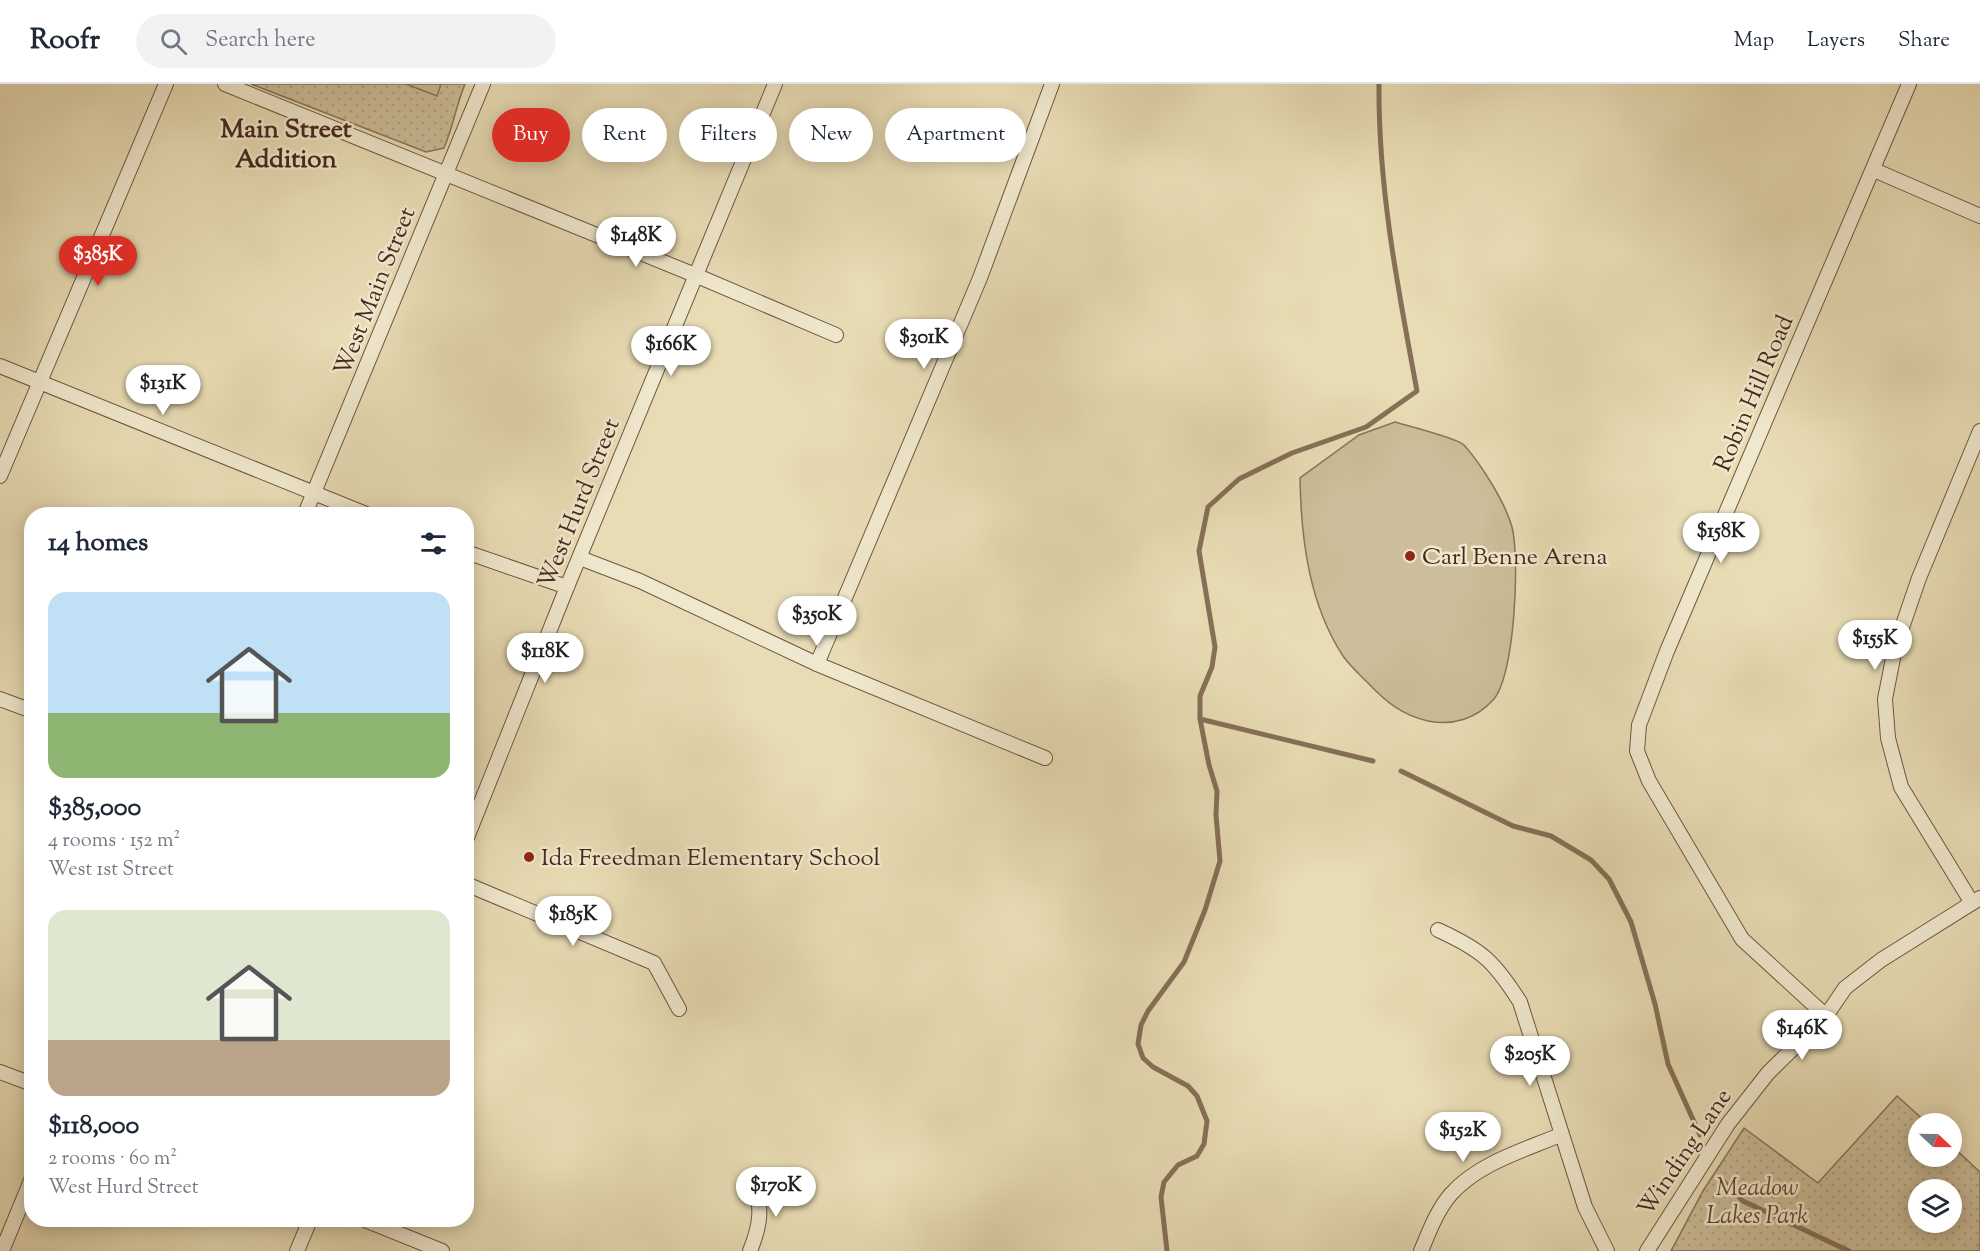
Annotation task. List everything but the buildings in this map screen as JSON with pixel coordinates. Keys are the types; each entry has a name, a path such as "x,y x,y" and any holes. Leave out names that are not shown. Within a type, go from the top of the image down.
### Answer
{"street":[{"path":"0,476 166,84"},
{"path":"225,84 695,275 836,335"},
{"name":"West Main Street","path":"309,507 483,84"},
{"name":"West Hurd Street","path":"474,820 695,275 776,84"},
{"path":"817,664 980,278 1052,84"},
{"name":"Robin Hill Road","path":"1826,1016 1742,939 1675,820 1649,781 1637,751 1639,725 1667,651 1909,84"},
{"path":"1874,170 1980,216"},
{"path":"0,366 348,507"},
{"path":"1976,900 1901,787 1888,738 1885,699 1895,648 1919,578 1980,431"},
{"path":"474,555 567,587"},
{"path":"580,558 640,581 817,664 1045,759"},
{"path":"0,699 24,708"},
{"path":"474,887 654,963 679,1009"},
{"name":"Winding Lane","path":"1647,1251 1728,1124 1768,1073 1826,1016 1845,988 1881,960 1976,900"},
{"path":"1438,930 1474,946 1503,975 1520,1002 1560,1135 1585,1207 1607,1251"},
{"path":"0,1072 24,1081"},
{"path":"1421,1251 1434,1221 1451,1194 1480,1169 1560,1135"},
{"path":"750,1251 760,1223 759,1198 754,1183"},
{"path":"2,1251 24,1197"},
{"path":"297,1251 307,1227"},
{"path":"382,1227 442,1251"}],"green space":[{"path":"251,84 465,84 444,148 426,152"},
{"path":"406,84 441,84 437,96"},
{"name":"Carl Benne Arena","path":"1395,422 1443,436 1464,445 1492,484 1512,527 1516,564 1514,616 1506,668 1493,700 1479,712 1455,722 1428,721 1402,711 1381,696 1355,670 1331,636 1322,615 1309,570 1302,524 1300,478 1359,435"},
{"name":"Meadow Lakes Park","path":"1897,1096 1916,1113 1908,1113 1908,1167 1962,1167 1962,1155 1980,1172 1980,1251 1671,1251 1703,1191 1744,1128 1818,1183"}],"waterway":[{"path":"1167,1251 1161,1197 1164,1182 1178,1165 1197,1156 1204,1144 1207,1121 1197,1096 1188,1086 1153,1067 1143,1058 1138,1044 1141,1025 1148,1011 1184,962 1205,910 1220,861 1216,815 1217,791 1209,765 1200,719 1200,696 1212,667 1215,647 1199,551 1208,507 1239,479 1292,453 1366,427 1417,391 1390,238 1382,161 1379,84"},
{"path":"1200,719 1373,761"},
{"path":"1401,771 1513,826 1551,836 1591,860 1609,879 1631,922 1655,1004 1668,1064 1700,1135"},
{"path":"1719,1177 1743,1201 1849,1251"}],"place":[{"name":"Carl Benne Arena","path":"1410,556"},
{"name":"Ida Freedman Elementary School","path":"529,857"}],"district":[{"name":"Main Street Addition","path":"286,142"}]}
